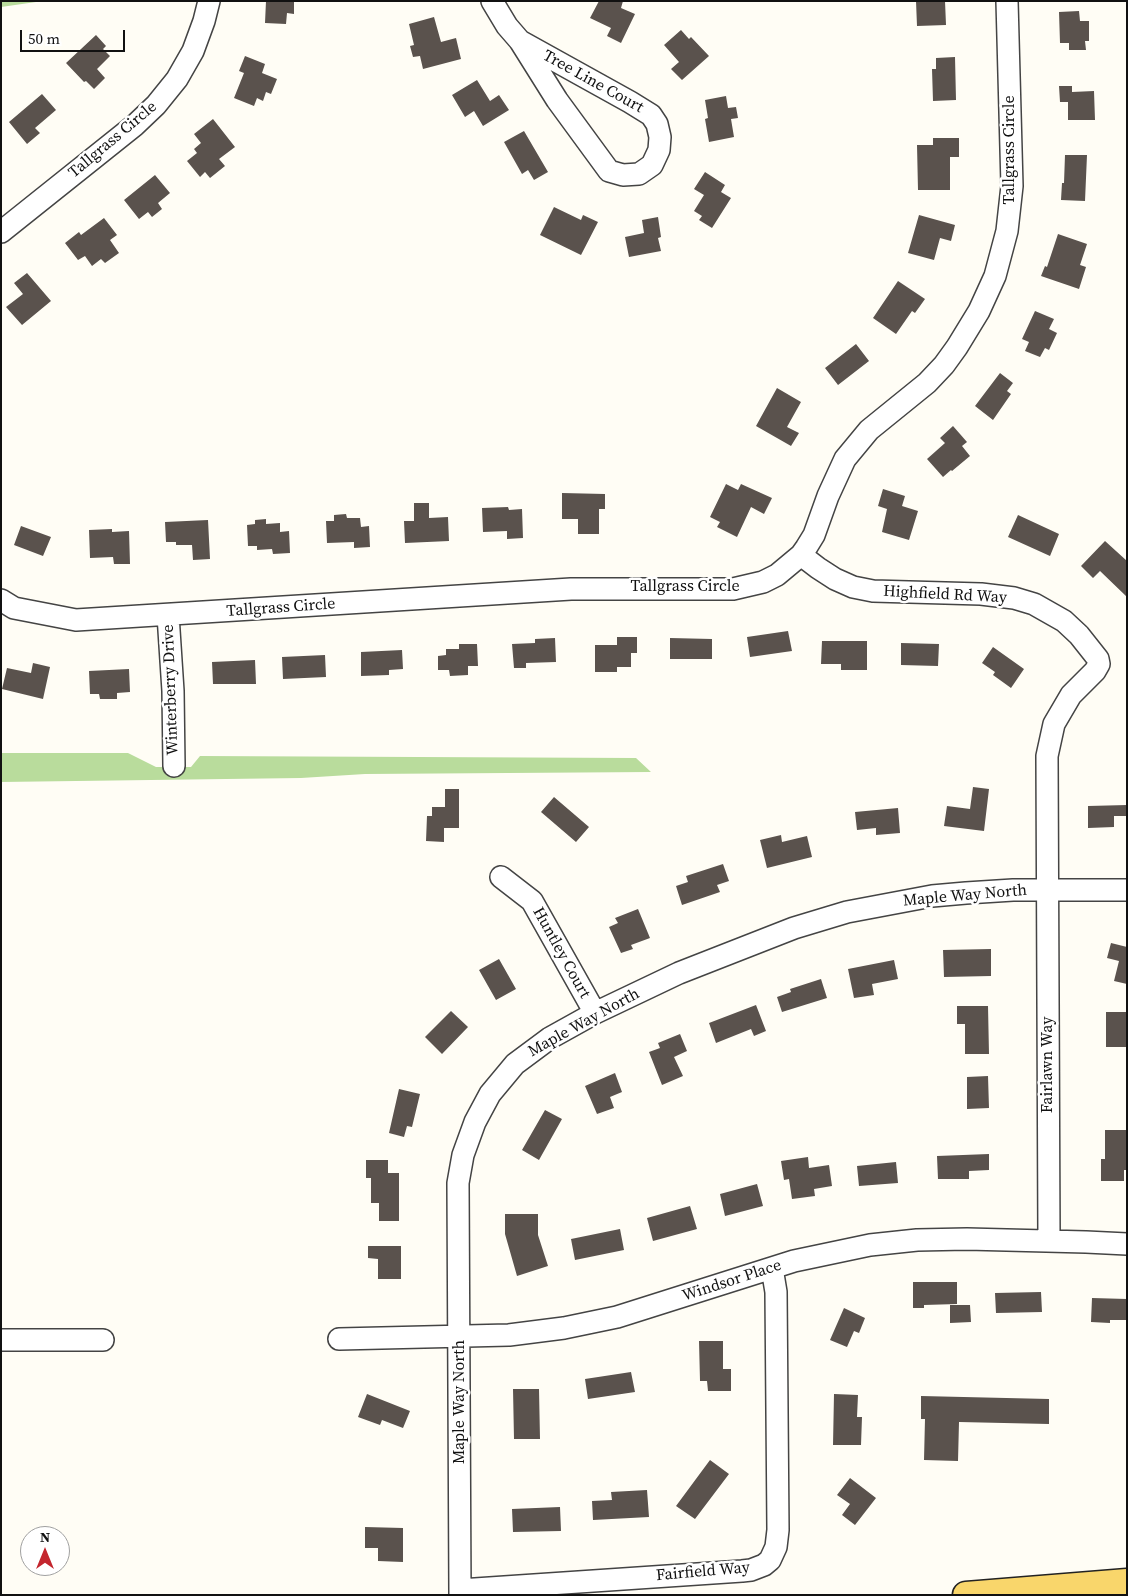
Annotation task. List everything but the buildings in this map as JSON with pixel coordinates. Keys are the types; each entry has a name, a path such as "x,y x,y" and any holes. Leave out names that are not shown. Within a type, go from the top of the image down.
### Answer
{"main road":[{"path":"966,1595 1127,1582"}],"street":[{"name":"Tallgrass Circle","path":"1,232 135,125 156,105 177,79 189,58 204,21 209,1"},
{"name":"Tree Line Court","path":"492,1 506,26 520,41 557,100 609,171 623,175 640,174 652,165 659,150 660,136 657,124 651,115 520,41"},
{"name":"Tallgrass Circle","path":"1,600 14,608 76,620 571,588 733,589 763,582 777,575 801,555 814,535 828,496 845,459 870,430 926,383 944,365 979,312 995,276 1007,231 1012,186 1007,1"},
{"name":"Highfield Rd Way","path":"801,555 818,568 853,587 873,591 989,595 1014,598 1034,604 1064,622 1092,650 1099,664 1095,671 1071,695 1062,709 1054,724 1047,756 1048,890"},
{"name":"Winterberry Drive","path":"168,615 173,691 174,766"},
{"name":"Huntley Court","path":"501,877 532,901 595,1013"},
{"name":"Maple Way North","path":"460,1592 458,1183 463,1155 474,1122 490,1094 515,1064 550,1038 595,1013 679,973 794,928 847,912 932,896 1013,890 1127,890"},
{"name":"Fairlawn Way","path":"1048,890 1049,1240"},
{"name":"Windsor Place","path":"338,1339 459,1338 536,1333 617,1317 772,1268 870,1245 917,1240 967,1239 1049,1240 1127,1244"},
{"name":"Fairfield Way","path":"460,1592 742,1571 764,1565 770,1560 776,1547 778,1530 776,1292 772,1268"},
{"path":"1,1340 103,1340"}],"green space":[{"path":"1,1 43,1 1,7"},
{"path":"1,753 128,753 156,767 191,767 200,756 636,758 651,772 365,774 301,778 1,782"}]}
